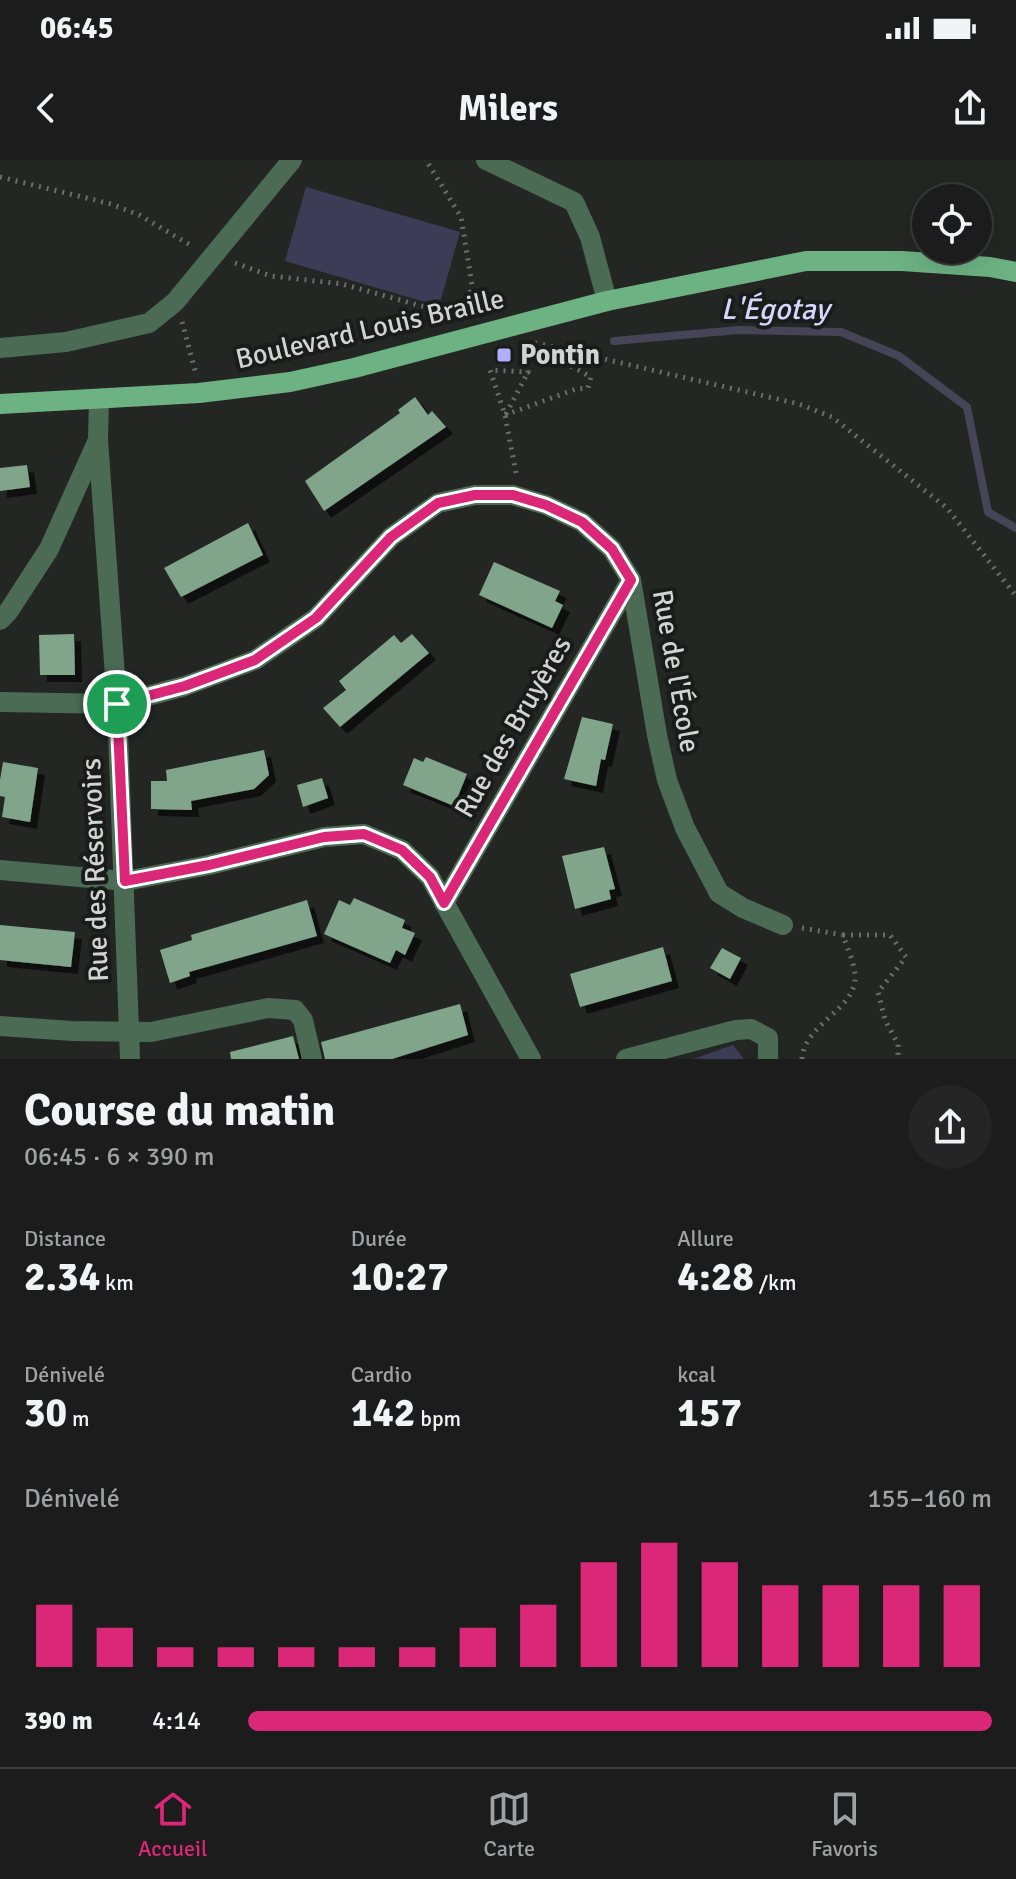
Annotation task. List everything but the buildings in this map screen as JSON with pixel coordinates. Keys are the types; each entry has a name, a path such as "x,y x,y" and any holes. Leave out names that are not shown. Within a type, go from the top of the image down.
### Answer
{"main road":[{"name":"Boulevard Louis Braille","path":"0,404 228,391 290,382 607,301 806,261 902,261 990,267 1016,272"}],"street":[{"path":"0,348 66,342 149,323 175,302 292,160"},
{"path":"486,160 574,202 590,237 607,301"},
{"name":"Rue des Réservoirs","path":"99,399 98,440 117,704 130,1059"},
{"path":"0,620 49,549 98,440"},
{"name":"Rue de l'École","path":"0,702 117,704 185,686 255,660 316,618 391,537 438,503 475,495 513,495 546,505 582,522 612,549 631,580 657,735 667,780 685,828 719,893 743,908 783,925"},
{"name":"Rue des Bruyères","path":"444,903 631,580"},
{"path":"0,870 125,881 209,865 324,837 364,834 402,850 430,877 531,1059"},
{"path":"0,1026 151,1032 268,1008 295,1010 303,1020 312,1059"},
{"path":"626,1059 736,1030 751,1029 768,1038 768,1059"}],"path":[{"path":"0,177 111,204 139,215 214,256 271,276 342,284 465,318 472,285 461,217 426,160"},
{"path":"184,326 196,372"},
{"path":"505,415 528,372 526,341"},
{"path":"505,415 576,389 588,388 591,377 526,341"},
{"path":"526,341 799,404 832,417 947,508 1016,596"},
{"path":"513,495 516,475 505,415 490,370 528,372"},
{"path":"783,925 843,935 890,935 906,957 878,992 885,1020 898,1044 898,1059"},
{"path":"802,1059 802,1052 815,1031 851,996 856,978 843,935"}],"shaded area":[{"path":"306,187 460,232 439,306 285,261"},
{"path":"733,1045 744,1059 693,1059"}],"waterway":[{"name":"L'Égotay","path":"614,341 739,330 841,332 899,356 967,407 988,512 1016,528"}],"place":[{"name":"Pontin","path":"504,355"}],"route":[{"path":"475,495 513,495 546,505 582,522 612,549 631,580 444,903 430,877 402,850 364,834 324,837 209,865 125,881 117,704 185,686 255,660 316,618 391,537 438,503 475,495"}]}
